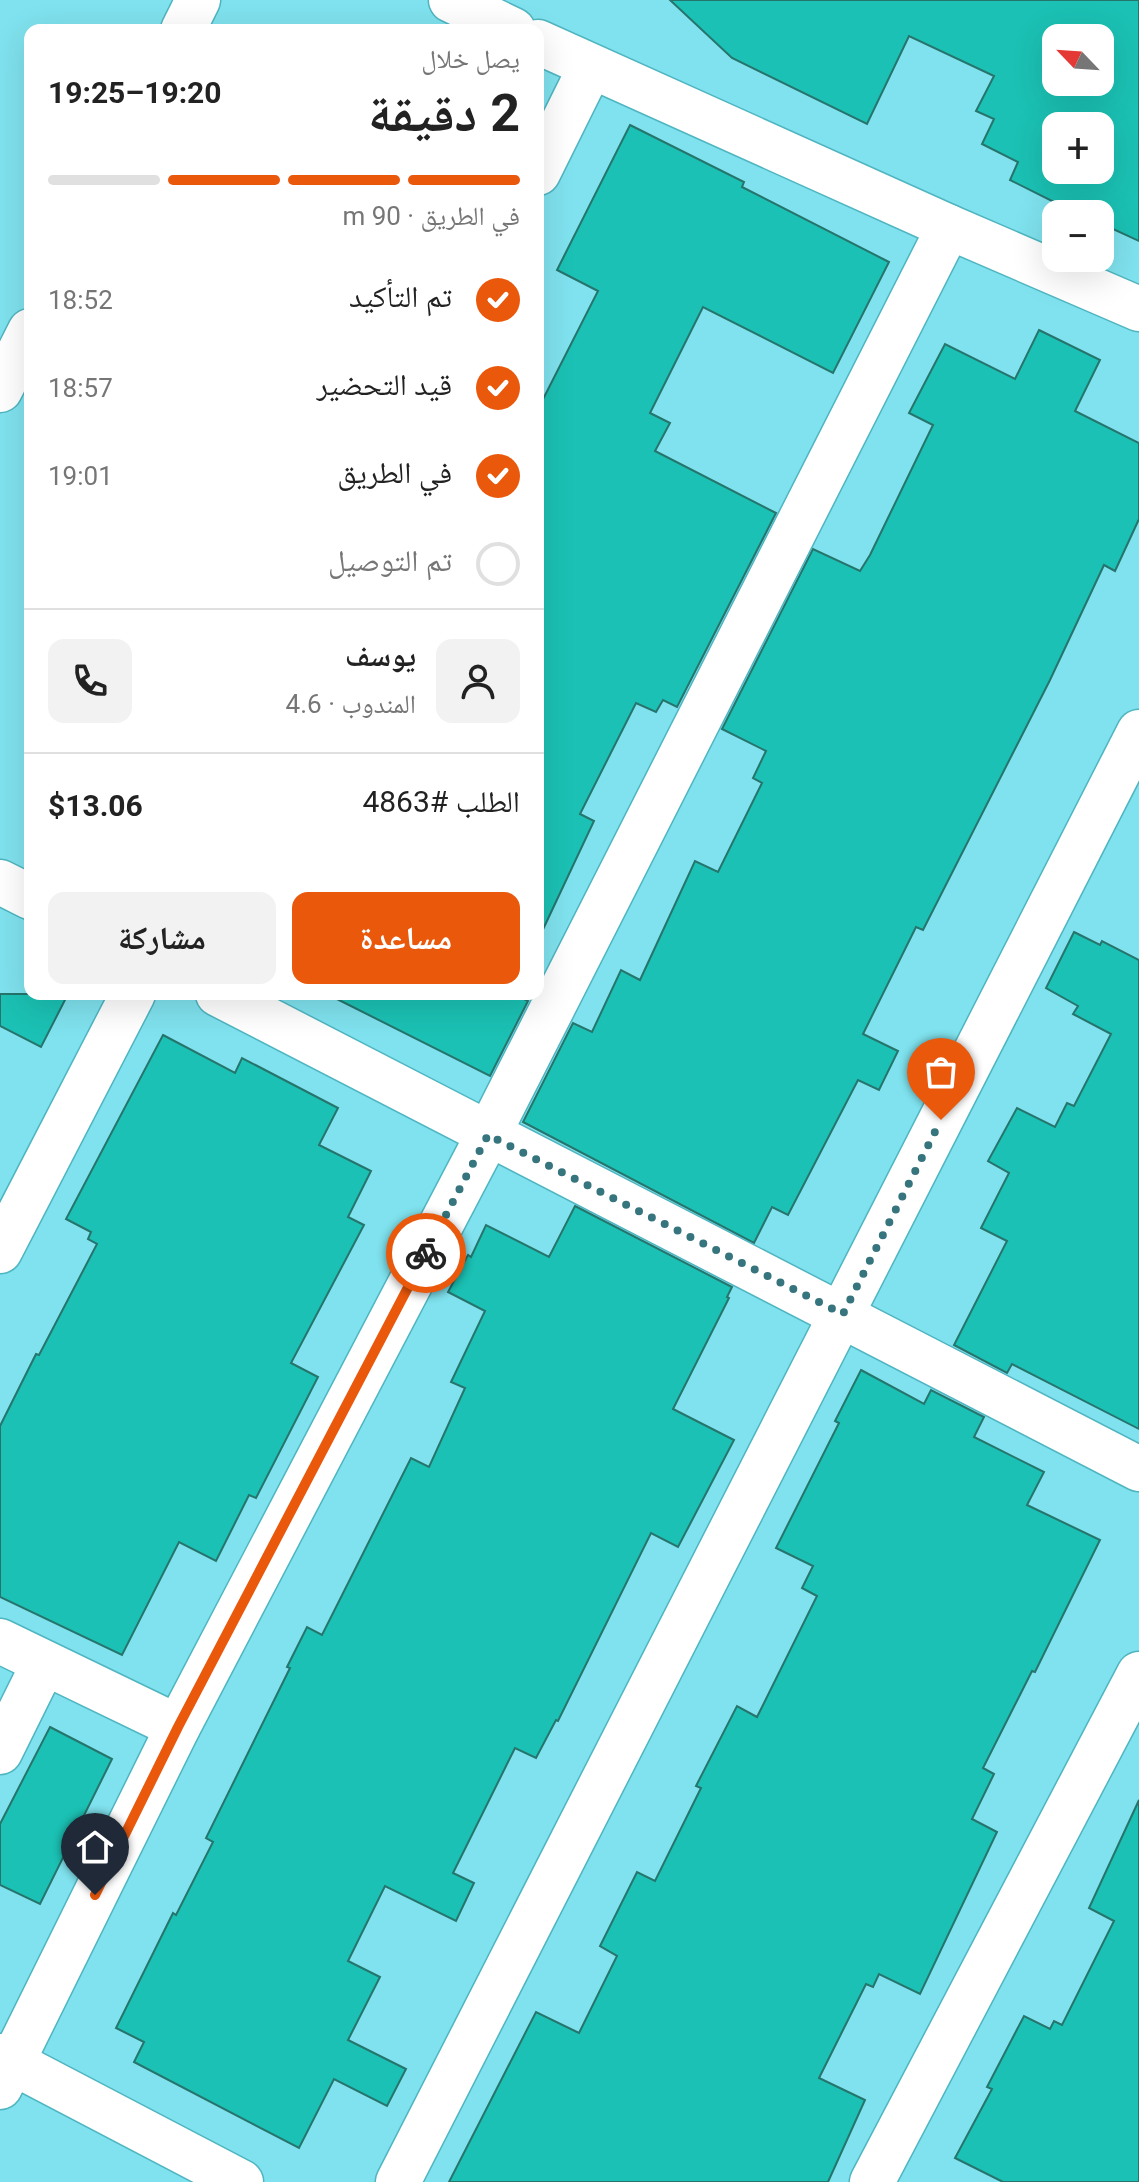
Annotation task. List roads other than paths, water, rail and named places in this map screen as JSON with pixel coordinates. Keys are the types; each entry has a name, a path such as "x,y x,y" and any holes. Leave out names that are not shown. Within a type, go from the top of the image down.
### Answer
{"street":[{"path":"186,24 198,0"},
{"path":"451,0 501,24"},
{"path":"544,45 1139,309"},
{"path":"544,161 590,68"},
{"path":"241,2182 4,2068 178,1727 488,1135 949,227"},
{"path":"0,390 24,343"},
{"path":"398,2182 1139,732"},
{"path":"0,882 24,894"},
{"path":"0,1251 130,1000"},
{"path":"229,1000 1139,1469"},
{"path":"0,1641 178,1727"},
{"path":"0,1752 44,1663"},
{"path":"872,2182 1136,1687"}]}
